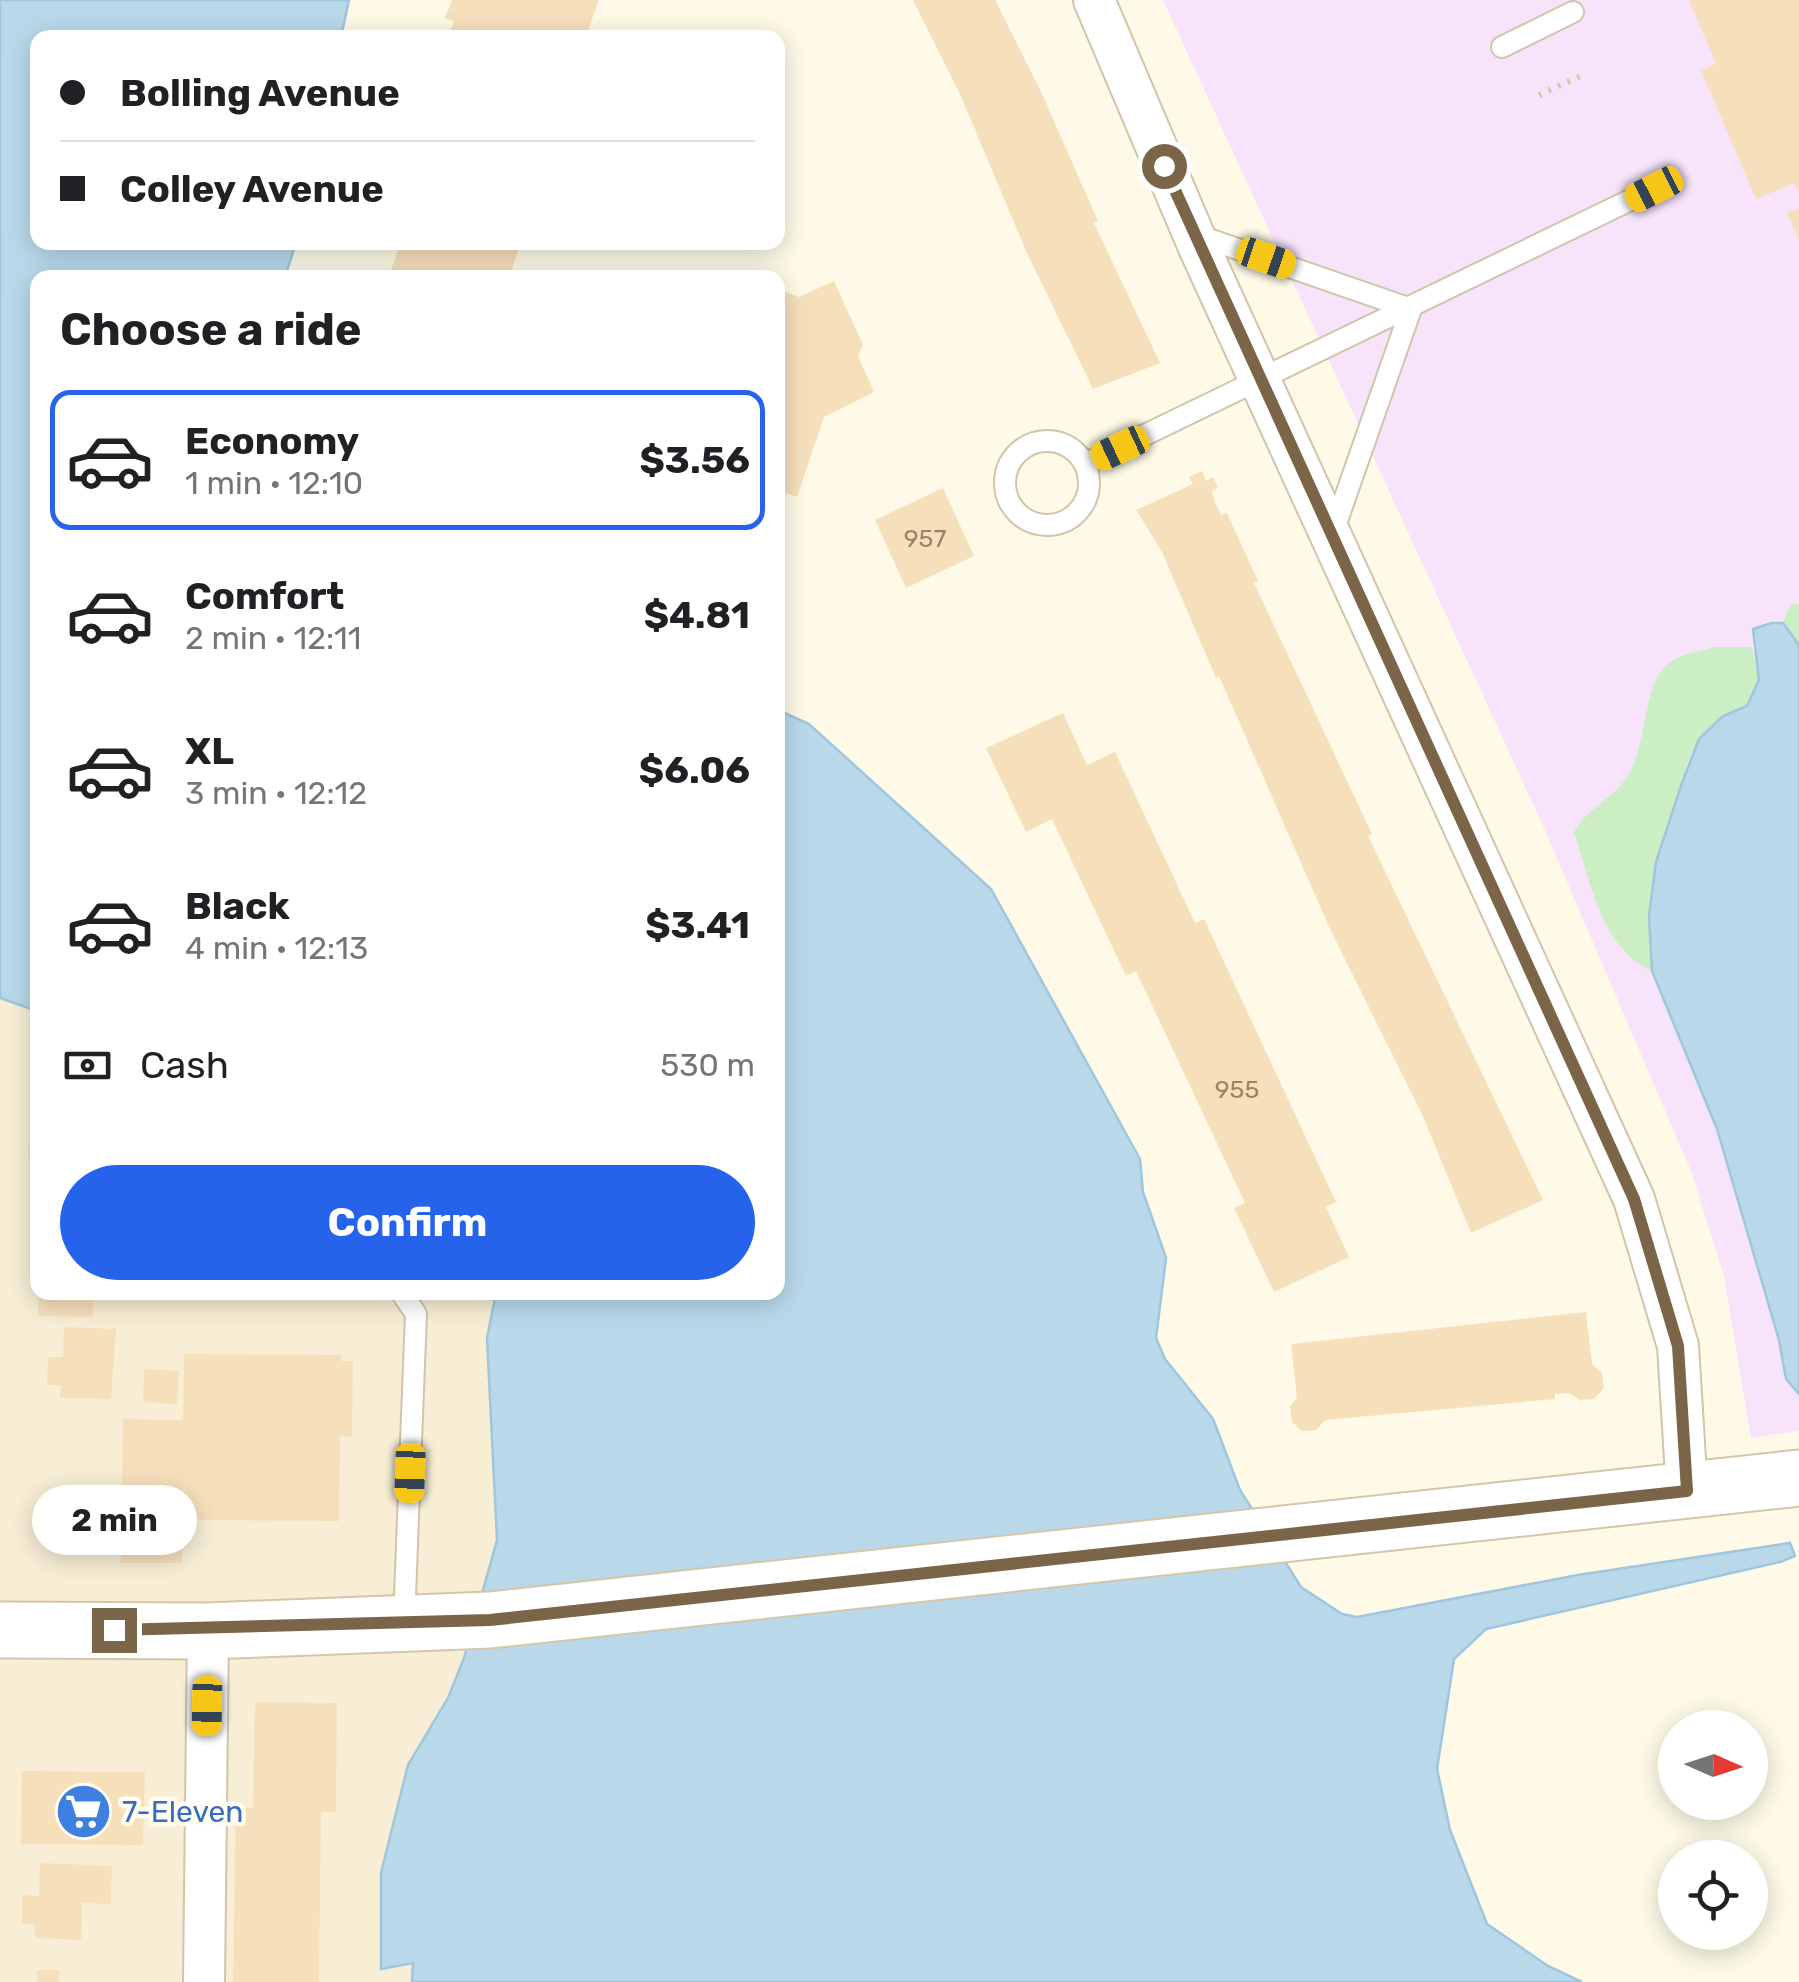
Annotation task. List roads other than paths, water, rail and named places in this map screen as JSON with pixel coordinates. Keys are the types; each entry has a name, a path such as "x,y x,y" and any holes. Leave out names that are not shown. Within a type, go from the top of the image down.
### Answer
{"main road":[{"path":"0,1630 208,1631 490,1620 1799,1478"}],"street":[{"path":"1094,0 1192,233 1634,1199 1678,1346 1687,1491"},
{"path":"204,1982 208,1631"}],"lane":[{"path":"1502,47 1573,12"},
{"path":"1085,464 1654,189"},
{"path":"1192,233 1411,309"},
{"path":"1332,533 1411,309"},
{"path":"1050,441 1077,452 1085,464 1088,493 1072,518 1044,526 1018,514 1010,502 1006,473 1022,449 1050,441"},
{"path":"404,1623 416,1314 406,1300"}],"water":[{"path":"0,0 349,0 343,30 30,30 30,250 294,250 287,270 30,270 30,1009 0,998"},
{"path":"1783,623 1799,645 1799,1394 1786,1379 1779,1340 1717,1129 1652,971 1649,916 1656,862 1699,739 1723,716 1747,706 1759,680 1753,629"},
{"path":"785,713 809,724 991,889 1140,1159 1143,1192 1166,1258 1156,1338 1165,1359 1213,1419 1240,1490 1301,1587 1342,1614 1357,1617 1578,1575 1790,1543 1795,1556 1486,1629 1454,1659 1437,1769 1450,1830 1487,1924 1548,1966 1582,1982 412,1982 413,1963 381,1969 381,1873 408,1765 448,1698 464,1658 497,1540 487,1338 495,1300 785,1300"}],"place":[{"name":"7-Eleven","path":"83,1812"}]}
